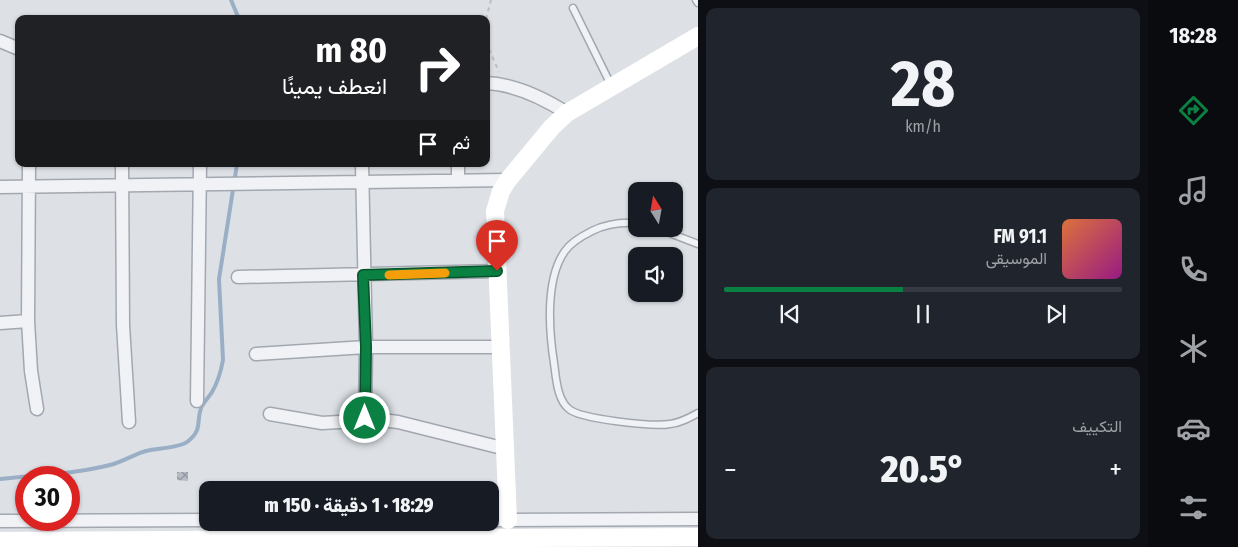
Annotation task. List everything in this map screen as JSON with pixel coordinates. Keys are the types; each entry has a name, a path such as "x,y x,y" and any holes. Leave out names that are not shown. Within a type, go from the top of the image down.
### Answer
{"main road":[{"path":"508,520 495,211 501,191 552,127 567,113 698,36"},
{"path":"0,541 698,537"}],"street":[{"path":"0,41 15,47"},
{"path":"490,84 502,85 539,96 567,113"},
{"path":"29,167 28,322 31,372 37,409"},
{"path":"122,167 124,325 129,422"},
{"path":"198,401 200,167"},
{"path":"362,167 366,347 365,418"},
{"path":"458,167 458,181"},
{"path":"0,188 508,180"},
{"path":"238,277 497,271"},
{"path":"0,323 28,322"},
{"path":"256,354 366,347 502,347"},
{"path":"270,414 322,423 357,421 365,418 398,422 506,449"},
{"path":"499,520 698,519"},
{"path":"0,521 199,520"}],"lane":[{"path":"572,8 611,86"},
{"path":"628,223 608,225 586,234 568,246 558,263 552,290 550,322 552,353 561,398 569,410 583,415 654,425 672,424 698,413"},
{"path":"682,238 698,244"}],"path":[{"path":"487,15 491,0"},
{"path":"490,51 501,76 502,85"}],"building":[{"path":"177,472 188,472 188,481 177,480"}],"waterway":[{"path":"231,0 237,15"},
{"path":"0,479 96,468 119,462 146,451 183,444 192,438 197,430 201,408 216,384 223,360 219,279 237,167"}],"slow traffic":[{"path":"389,275 445,273"}],"route":[{"path":"365,418 366,347 363,275 497,271"}]}
